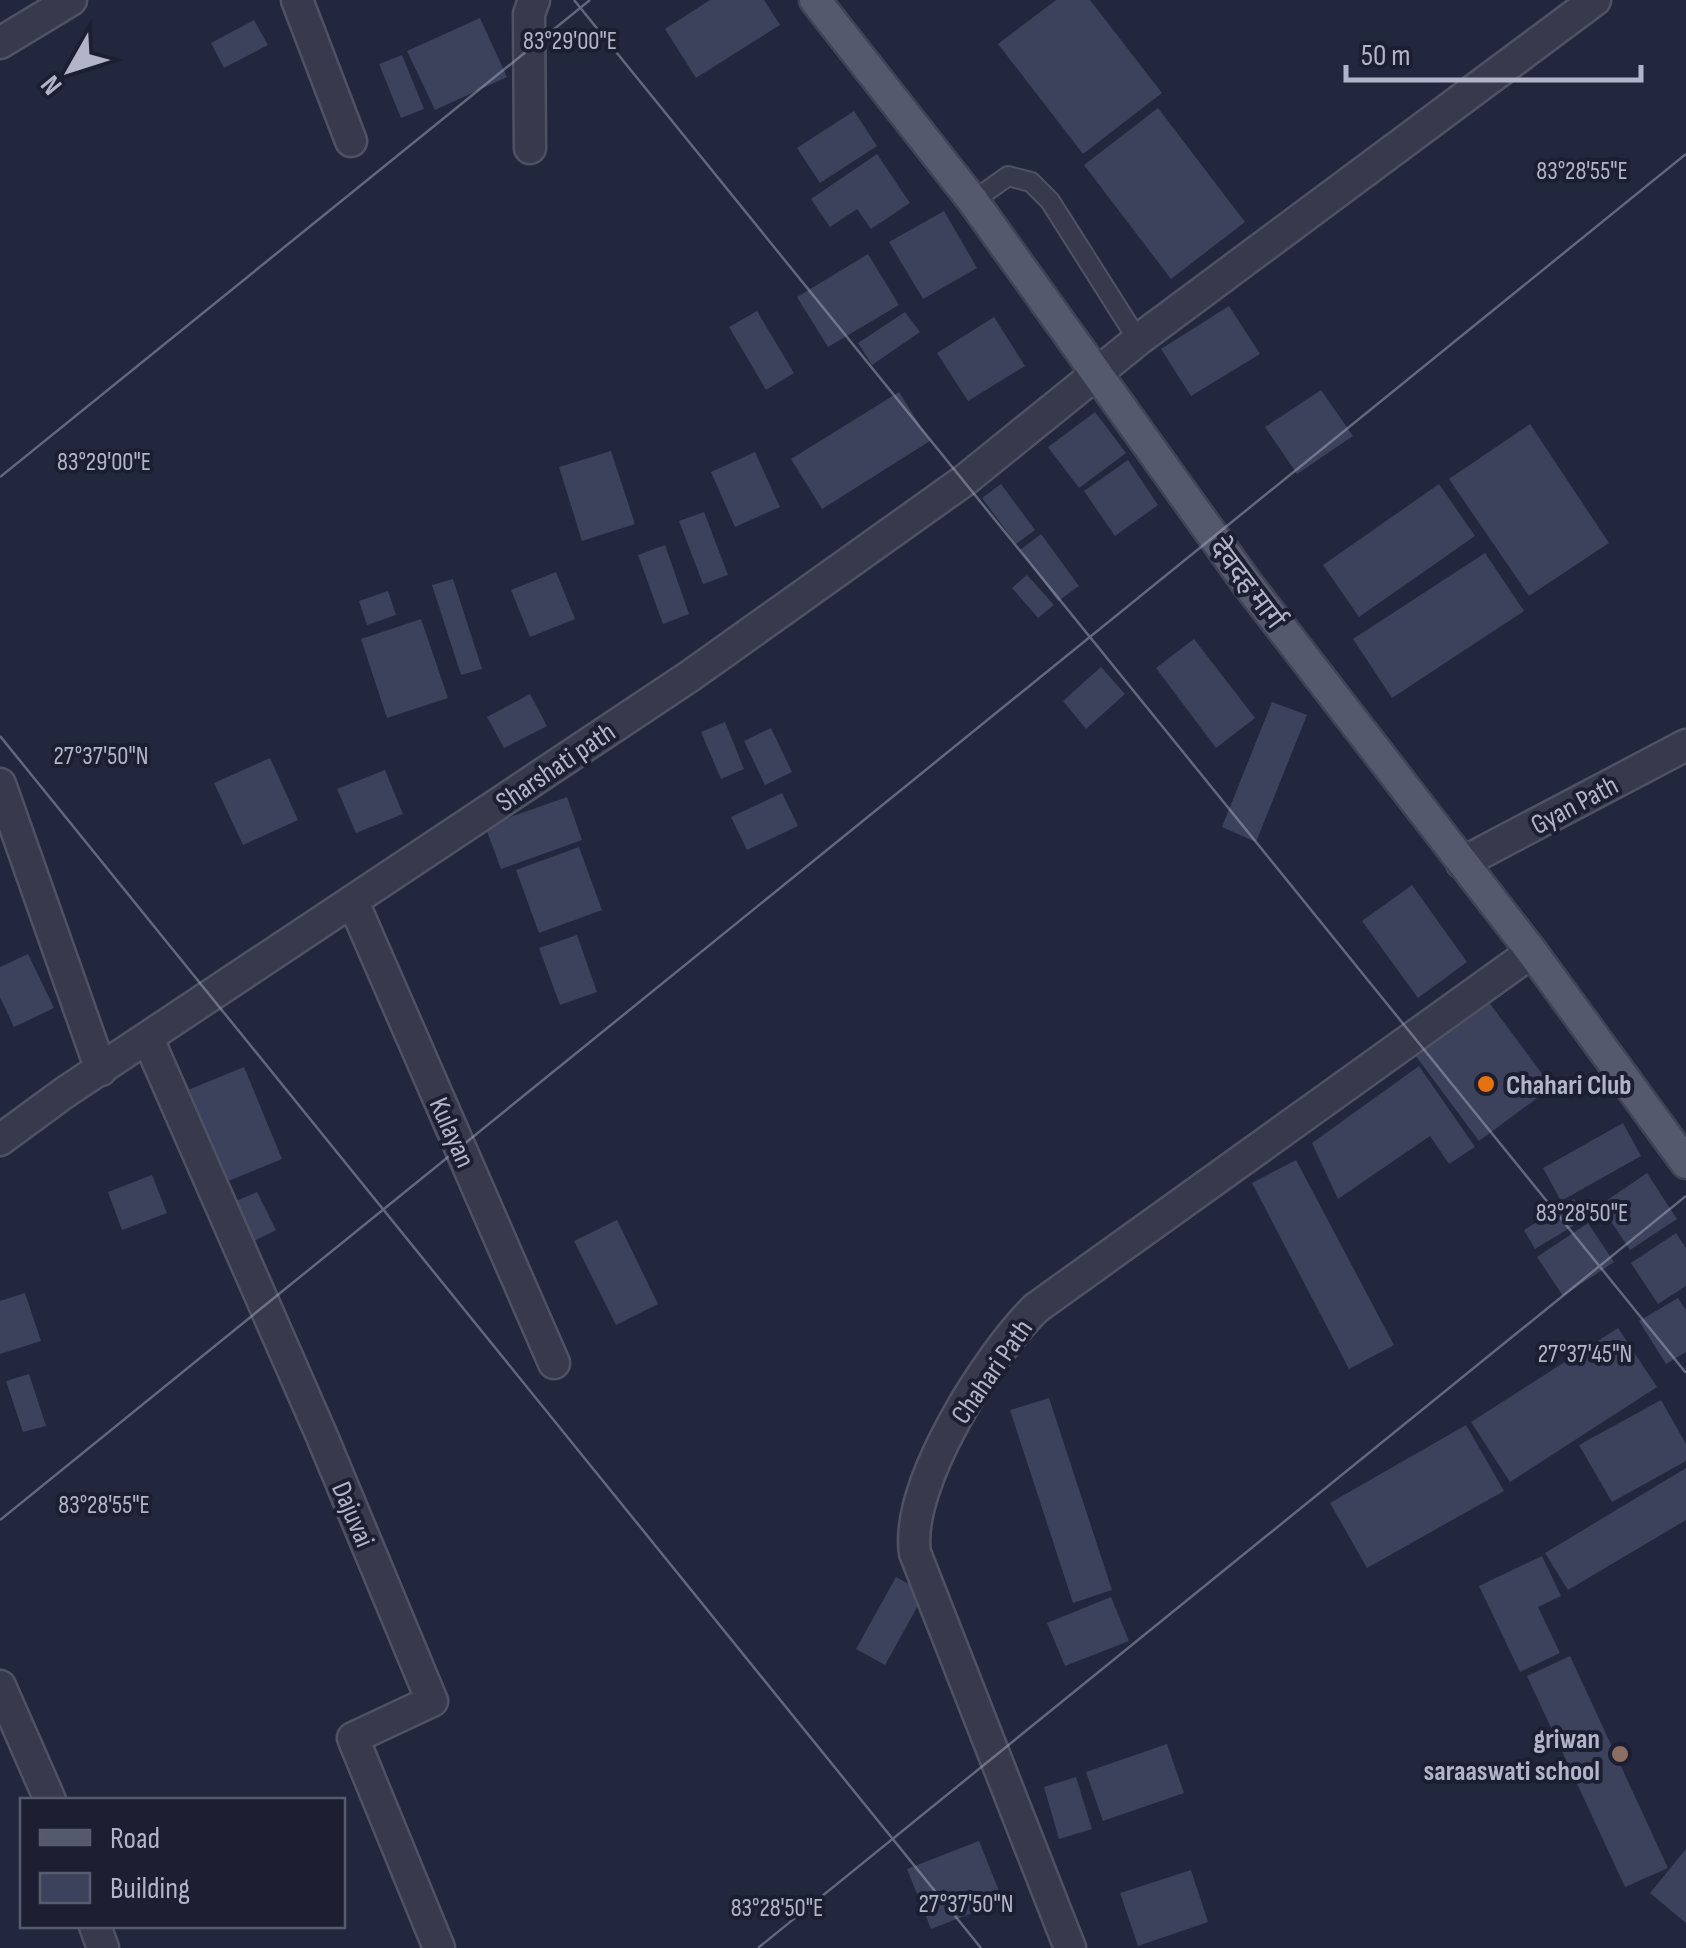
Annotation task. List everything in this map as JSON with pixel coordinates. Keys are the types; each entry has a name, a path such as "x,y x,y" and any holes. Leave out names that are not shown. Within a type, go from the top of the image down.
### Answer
{"main road":[{"name":"देवदह मार्ग","path":"816,0 972,201 1249,586 1532,952 1686,1163"}],"street":[{"path":"0,42 72,0"},
{"path":"297,0 351,142"},
{"path":"530,148 529,14 534,0"},
{"name":"Sharshati path","path":"0,1140 232,980 690,676 965,480 1138,340 1595,0"},
{"name":"Gyan Path","path":"1462,863 1686,744"},
{"path":"0,784 12,852 101,1070"},
{"name":"Kulayan","path":"353,902 554,1363"},
{"name":"Chahari Path","path":"1070,1948 915,1553 912,1531 918,1508 954,1419 1001,1346 1036,1308 1532,952"},
{"name":"Dajuvai","path":"148,1040 321,1434 432,1701 353,1738 439,1948"},
{"path":"0,1686 49,1798"}],"lane":[{"path":"972,201 1008,176 1031,182 1050,201 1138,340"}],"building":[{"path":"710,0 764,0 780,25 696,78 665,29"},
{"path":"1056,0 1090,0 1162,93 1083,154 998,44"},
{"path":"480,18 507,77 435,110 407,51"},
{"path":"254,20 268,45 224,68 211,43"},
{"path":"402,55 424,109 401,118 379,64"},
{"path":"1158,108 1245,222 1171,279 1084,165"},
{"path":"854,111 877,146 820,183 797,148"},
{"path":"877,154 910,203 871,229 857,209 830,227 811,199"},
{"path":"944,211 977,268 923,299 889,242"},
{"path":"868,254 899,305 828,347 797,297"},
{"path":"1229,306 1260,354 1191,396 1161,349"},
{"path":"757,311 794,373 766,390 729,327"},
{"path":"905,312 920,332 872,365 858,343"},
{"path":"994,317 1025,366 968,401 937,353"},
{"path":"1321,390 1353,436 1297,474 1265,427"},
{"path":"899,392 930,441 822,509 791,459"},
{"path":"1095,412 1126,453 1079,488 1048,447"},
{"path":"1530,424 1609,543 1529,596 1449,479"},
{"path":"611,451 635,524 582,541 559,467"},
{"path":"755,452 780,507 735,527 711,472"},
{"path":"1128,460 1158,505 1115,536 1084,491"},
{"path":"1001,484 1035,530 1016,544 982,498"},
{"path":"1439,484 1475,536 1359,617 1323,565"},
{"path":"704,512 728,575 703,584 679,521"},
{"path":"1041,534 1079,586 1058,601 1020,550"},
{"path":"665,545 689,614 663,624 638,555"},
{"path":"1485,553 1524,611 1392,698 1353,639"},
{"path":"556,572 575,619 530,637 511,590"},
{"path":"1027,575 1054,605 1038,618 1012,588"},
{"path":"453,579 482,669 461,675 432,585"},
{"path":"388,591 396,615 367,625 359,601"},
{"path":"421,619 448,698 387,718 361,639"},
{"path":"1194,639 1255,718 1216,748 1156,668"},
{"path":"1101,667 1125,694 1086,729 1063,701"},
{"path":"530,694 547,726 504,748 487,717"},
{"path":"1272,702 1307,715 1256,842 1222,827"},
{"path":"725,722 744,769 721,779 701,732"},
{"path":"771,728 792,772 765,785 744,741"},
{"path":"270,758 298,820 243,845 214,783"},
{"path":"385,770 403,814 356,833 337,789"},
{"path":"782,793 798,826 747,850 731,817"},
{"path":"567,797 582,840 501,869 485,826"},
{"path":"579,847 602,910 539,933 516,870"},
{"path":"1412,885 1467,962 1418,998 1362,921"},
{"path":"577,935 597,992 560,1005 539,948"},
{"path":"28,954 54,1008 14,1027 0,997 0,967"},
{"path":"1488,1001 1552,1087 1479,1141 1415,1055"},
{"path":"1419,1066 1475,1147 1449,1164 1430,1136 1338,1199 1312,1143"},
{"path":"244,1067 282,1159 226,1182 188,1090"},
{"path":"1623,1123 1641,1156 1561,1201 1543,1168"},
{"path":"1296,1160 1394,1345 1349,1369 1252,1183"},
{"path":"1647,1173 1677,1219 1630,1250 1600,1205"},
{"path":"152,1175 167,1213 122,1230 108,1192"},
{"path":"257,1192 276,1230 250,1243 231,1203"},
{"path":"1574,1199 1586,1218 1535,1249 1524,1230"},
{"path":"617,1220 658,1304 616,1325 574,1241"},
{"path":"1588,1223 1614,1262 1563,1296 1537,1257"},
{"path":"1676,1233 1686,1248 1686,1286 1658,1304 1631,1263"},
{"path":"25,1293 41,1341 0,1354 0,1301"},
{"path":"1678,1298 1686,1310 1686,1352 1666,1364 1639,1321"},
{"path":"1618,1328 1657,1387 1510,1482 1471,1422"},
{"path":"29,1374 46,1426 23,1432 6,1381"},
{"path":"1049,1398 1112,1590 1073,1603 1010,1410"},
{"path":"1661,1400 1686,1444 1686,1461 1612,1502 1579,1445"},
{"path":"1466,1425 1504,1491 1367,1568 1330,1503"},
{"path":"1686,1468 1686,1520 1568,1590 1545,1553"},
{"path":"1542,1556 1561,1596 1538,1607 1560,1653 1520,1672 1479,1586"},
{"path":"896,1577 925,1593 885,1665 856,1649"},
{"path":"1111,1597 1129,1641 1065,1666 1047,1623"},
{"path":"1570,1656 1668,1868 1625,1887 1527,1676"},
{"path":"1167,1744 1184,1793 1103,1821 1086,1772"},
{"path":"1076,1777 1092,1829 1059,1839 1044,1787"},
{"path":"979,1841 1003,1901 931,1929 907,1869"},
{"path":"1686,1849 1686,1923 1650,1893"},
{"path":"1191,1870 1208,1922 1138,1946 1120,1893"}],"place":[{"name":"Chahari Club","path":"1486,1084"},
{"name":"griwan saraaswati school","path":"1620,1754"}]}
